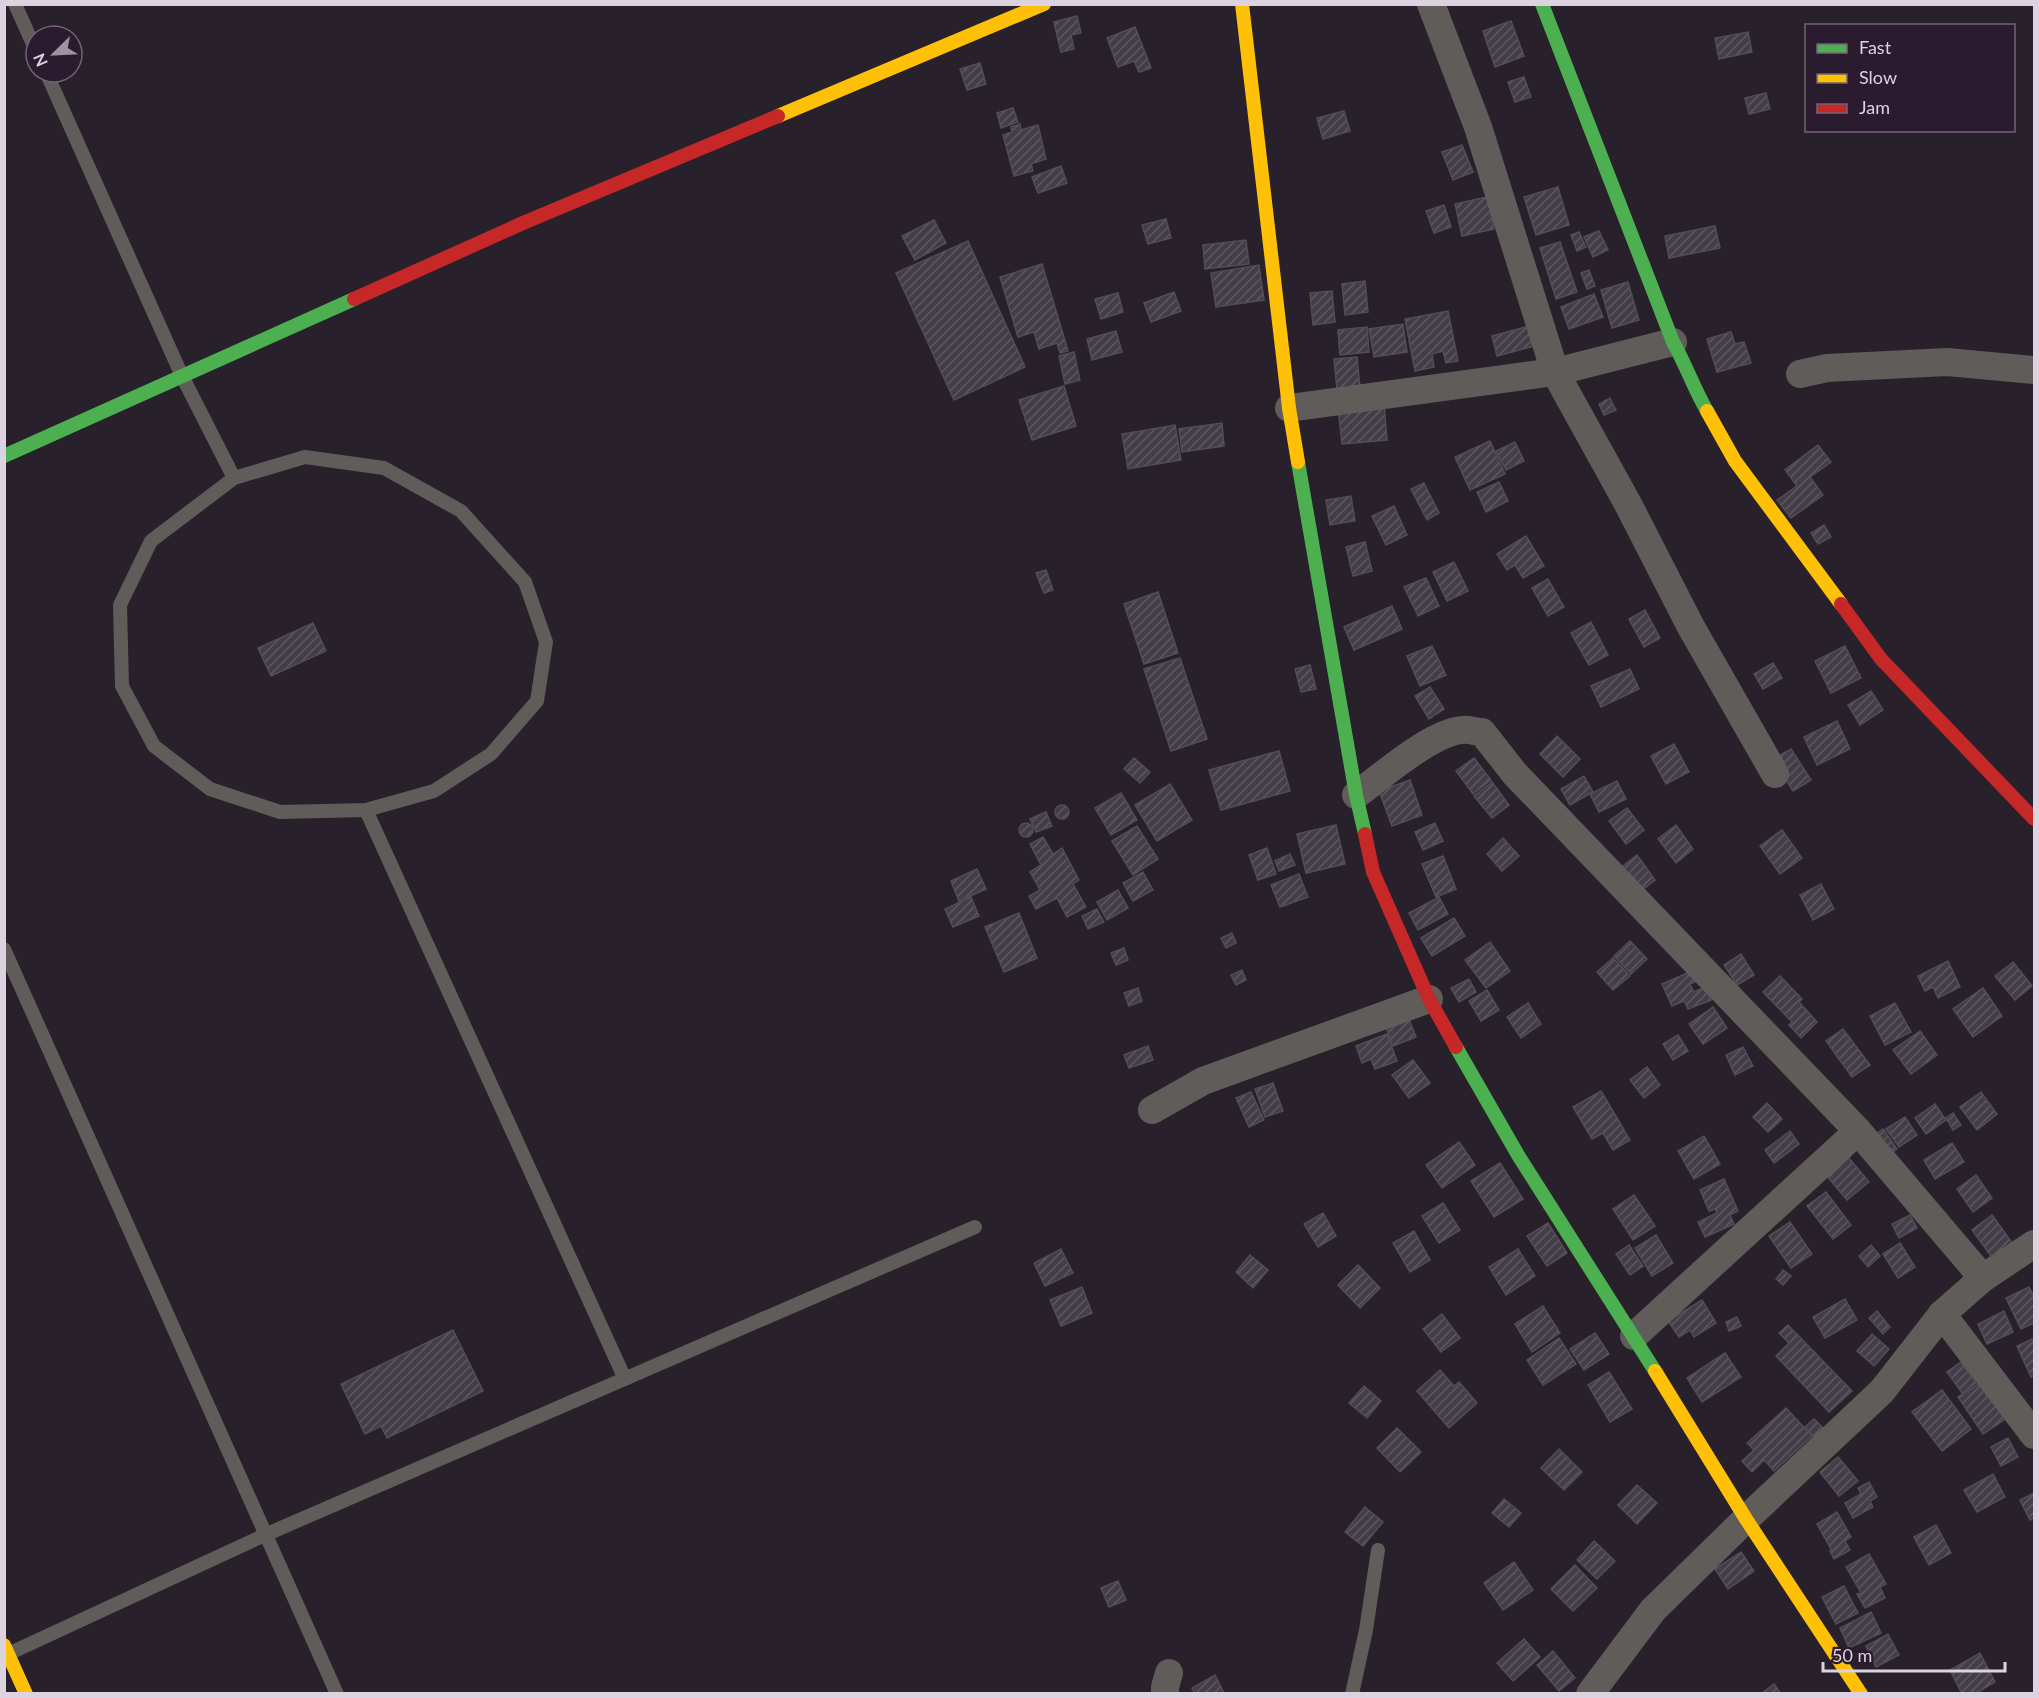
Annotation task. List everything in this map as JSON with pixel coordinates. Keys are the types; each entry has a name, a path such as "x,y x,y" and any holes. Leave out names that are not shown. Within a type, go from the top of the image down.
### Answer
{"street":[{"path":"4,456 522,223 1044,4"},
{"path":"1242,4 1290,408 1356,795 1373,872 1429,999 1518,1155 1634,1336 1746,1519 1861,1694"},
{"path":"1431,4 1478,127 1555,372 1628,504 1691,627 1775,774"},
{"path":"1542,4 1673,342 1688,369 1697,394 1735,461 1881,659 2034,819"},
{"path":"1290,408 1555,372 1673,342"},
{"path":"1800,374 1827,368 1947,362 2034,370"},
{"path":"1356,795 1412,753 1439,737 1463,729 1482,732 1515,774 1858,1131 1983,1278"},
{"path":"1152,1110 1203,1081 1429,999"},
{"path":"1634,1336 1858,1131"},
{"path":"1590,1694 1653,1610 1882,1391 1942,1314 1983,1278 2034,1244"},
{"path":"1942,1314 2034,1435"},
{"path":"6,1649 26,1694"}],"lane":[{"path":"15,4 24,24"},
{"path":"51,84 182,376 234,478"},
{"path":"305,457 384,468 461,511 525,582 546,642 537,701 491,754 434,791 366,810 280,812 210,789 154,746 122,686 120,604 151,541 234,478 305,457"},
{"path":"366,810 625,1379"},
{"path":"4,949 337,1694"},
{"path":"6,1649 975,1227"},
{"path":"1352,1694 1366,1630 1378,1550"}],"building":[{"path":"1077,16 1081,33 1071,35 1074,49 1061,52 1054,22"},
{"path":"1511,21 1524,56 1495,67 1483,31"},
{"path":"1135,27 1151,68 1139,72 1134,61 1118,67 1107,38"},
{"path":"1748,32 1752,52 1719,59 1715,38"},
{"path":"980,63 986,84 967,90 960,69"},
{"path":"1524,77 1531,97 1515,102 1508,82"},
{"path":"1766,93 1770,109 1749,114 1745,98"},
{"path":"1013,108 1018,122 1001,128 997,113"},
{"path":"1344,111 1350,131 1323,139 1317,118"},
{"path":"1020,124 1021,130 1038,125 1046,159 1031,164 1033,171 1014,176 1003,135 1012,132 1011,127"},
{"path":"1462,145 1473,172 1453,180 1442,152"},
{"path":"1061,166 1067,183 1038,193 1032,177"},
{"path":"1558,187 1569,225 1536,235 1524,197"},
{"path":"1487,197 1494,229 1462,236 1455,204"},
{"path":"1444,205 1451,227 1434,233 1426,211"},
{"path":"1166,219 1171,238 1148,244 1142,225"},
{"path":"934,220 946,243 915,260 902,236"},
{"path":"1715,226 1720,248 1669,258 1665,236"},
{"path":"1599,231 1608,250 1593,257 1584,237"},
{"path":"1579,232 1586,247 1577,251 1571,235"},
{"path":"1246,240 1249,264 1205,269 1203,245"},
{"path":"968,241 1025,367 954,400 896,273"},
{"path":"1560,242 1577,292 1556,299 1540,248"},
{"path":"1042,264 1068,351 1060,353 1057,343 1039,349 1034,332 1018,337 1000,277"},
{"path":"1259,265 1264,300 1216,307 1211,273"},
{"path":"1589,270 1595,286 1587,289 1581,273"},
{"path":"1365,281 1368,312 1345,315 1342,284"},
{"path":"1628,282 1639,320 1612,328 1601,290"},
{"path":"1332,291 1335,322 1313,325 1310,293"},
{"path":"1174,292 1181,311 1151,322 1144,303"},
{"path":"1118,293 1123,312 1101,319 1095,299"},
{"path":"1594,294 1603,317 1569,329 1561,307"},
{"path":"1448,311 1458,361 1446,363 1443,351 1432,354 1434,367 1415,371 1405,319"},
{"path":"1403,324 1407,352 1374,357 1369,329"},
{"path":"1533,325 1538,345 1497,356 1492,336"},
{"path":"1367,327 1369,352 1340,355 1338,330"},
{"path":"1116,331 1122,352 1092,360 1087,339"},
{"path":"1731,332 1735,344 1744,342 1751,363 1717,372 1707,339"},
{"path":"1074,352 1080,380 1065,384 1059,356"},
{"path":"1357,357 1360,388 1337,390 1334,359"},
{"path":"1064,386 1076,426 1032,440 1019,400"},
{"path":"1610,398 1616,410 1604,415 1599,404"},
{"path":"1384,403 1387,440 1342,444 1338,408"},
{"path":"1222,423 1224,446 1182,452 1179,429"},
{"path":"1175,425 1181,460 1128,469 1122,434"},
{"path":"1490,441 1505,474 1470,490 1455,457"},
{"path":"1515,442 1524,461 1506,470 1496,451"},
{"path":"1818,445 1831,462 1810,477 1823,495 1791,518 1777,500 1797,486 1785,470"},
{"path":"1499,482 1508,501 1486,512 1477,492"},
{"path":"1424,483 1439,513 1427,520 1411,489"},
{"path":"1351,496 1355,521 1330,525 1326,500"},
{"path":"1394,506 1407,535 1386,545 1372,516"},
{"path":"1824,525 1831,537 1818,544 1811,533"},
{"path":"1526,536 1544,566 1523,578 1515,565 1507,570 1497,554"},
{"path":"1365,542 1372,571 1353,576 1346,547"},
{"path":"1454,562 1468,591 1447,601 1433,572"},
{"path":"1046,570 1053,590 1044,593 1036,573"},
{"path":"1426,578 1439,606 1418,616 1404,587"},
{"path":"1548,579 1564,607 1548,616 1532,588"},
{"path":"1158,592 1178,653 1144,664 1124,604"},
{"path":"1392,606 1402,629 1354,650 1344,627"},
{"path":"1645,610 1660,638 1644,647 1629,619"},
{"path":"1591,622 1608,655 1589,665 1571,633"},
{"path":"313,623 326,651 271,676 258,648"},
{"path":"1432,646 1446,675 1420,686 1407,656"},
{"path":"1845,646 1861,678 1831,693 1815,661"},
{"path":"1180,658 1207,739 1171,751 1144,669"},
{"path":"1773,663 1782,678 1763,689 1754,674"},
{"path":"1310,665 1316,689 1301,692 1295,669"},
{"path":"1630,669 1639,689 1601,707 1591,686"},
{"path":"1430,687 1444,709 1429,719 1415,696"},
{"path":"1871,691 1883,710 1860,725 1848,705"},
{"path":"1837,721 1850,749 1817,765 1804,737"},
{"path":"1557,736 1580,759 1563,777 1540,754"},
{"path":"1674,744 1689,772 1666,784 1651,756"},
{"path":"1791,749 1811,780 1793,791 1773,759"},
{"path":"1279,751 1290,791 1221,810 1209,770"},
{"path":"1134,758 1150,772 1140,783 1124,769"},
{"path":"1474,758 1491,780 1473,794 1456,771"},
{"path":"1584,776 1593,792 1570,805 1561,789"},
{"path":"1410,780 1422,815 1392,826 1379,791"},
{"path":"1617,781 1626,799 1599,812 1590,794"},
{"path":"1492,782 1509,805 1492,818 1474,796"},
{"path":"1170,784 1192,820 1157,841 1135,805"},
{"path":"1121,793 1137,820 1111,835 1095,808"},
{"path":"1062,805 1067,807 1069,812 1067,817 1062,819 1057,817 1055,812 1057,807"},
{"path":"1627,808 1644,830 1626,844 1609,821"},
{"path":"1046,812 1052,826 1036,832 1030,819"},
{"path":"1026,823 1031,825 1033,830 1031,835 1026,837 1021,835 1019,830 1021,825"},
{"path":"1435,823 1443,841 1423,850 1415,832"},
{"path":"1336,825 1345,864 1306,873 1297,834"},
{"path":"1676,825 1693,849 1676,863 1658,839"},
{"path":"1137,826 1158,859 1133,875 1112,841"},
{"path":"1782,830 1802,858 1780,874 1760,846"},
{"path":"1043,837 1053,854 1062,848 1079,880 1073,884 1086,907 1067,917 1057,898 1036,909 1029,896 1040,890 1030,872 1041,865 1030,844"},
{"path":"1503,838 1519,856 1502,871 1487,854"},
{"path":"1267,848 1276,874 1258,880 1249,855"},
{"path":"1290,854 1295,865 1279,871 1275,861"},
{"path":"1637,855 1655,880 1637,894 1619,869"},
{"path":"1443,856 1456,889 1436,897 1422,864"},
{"path":"977,869 986,889 959,901 951,881"},
{"path":"1143,872 1153,890 1133,901 1123,883"},
{"path":"1299,874 1308,897 1280,907 1271,885"},
{"path":"1821,884 1834,909 1813,920 1800,895"},
{"path":"1118,890 1128,908 1107,920 1097,902"},
{"path":"971,897 979,916 953,927 945,909"},
{"path":"1439,897 1448,914 1418,930 1409,913"},
{"path":"1097,909 1104,922 1088,929 1082,916"},
{"path":"1019,913 1037,958 1004,972 985,927"},
{"path":"1454,918 1465,936 1432,956 1421,938"},
{"path":"1232,933 1236,943 1226,948 1221,938"},
{"path":"1630,941 1647,959 1631,974 1614,956"},
{"path":"1490,942 1510,971 1486,988 1465,960"},
{"path":"1124,948 1128,960 1116,965 1111,953"},
{"path":"1741,954 1754,975 1737,985 1724,965"},
{"path":"1613,958 1630,976 1613,990 1597,972"},
{"path":"1948,961 1960,987 1938,998 1933,987 1925,991 1918,976"},
{"path":"2013,962 2032,986 2015,1000 1995,976"},
{"path":"1697,969 1701,979 1690,984 1694,992 1705,987 1711,1000 1688,1009 1684,1001 1672,1006 1662,984"},
{"path":"1242,970 1246,980 1236,985 1231,975"},
{"path":"1780,976 1802,999 1799,1002 1817,1022 1801,1038 1789,1025 1792,1022 1763,992"},
{"path":"1469,979 1476,992 1459,1002 1451,988"},
{"path":"1138,988 1142,1001 1129,1006 1124,993"},
{"path":"1983,988 2002,1016 1973,1037 1953,1009"},
{"path":"1487,990 1499,1010 1481,1021 1469,1001"},
{"path":"1528,1003 1541,1024 1521,1038 1507,1017"},
{"path":"1895,1003 1911,1032 1885,1045 1870,1016"},
{"path":"1713,1007 1727,1028 1703,1044 1689,1024"},
{"path":"1407,1014 1416,1037 1393,1046 1384,1022"},
{"path":"1843,1029 1870,1065 1852,1077 1826,1041"},
{"path":"1920,1031 1937,1055 1911,1074 1893,1050"},
{"path":"1387,1034 1397,1061 1375,1069 1371,1059 1362,1063 1356,1046"},
{"path":"1678,1035 1688,1051 1673,1060 1663,1044"},
{"path":"1148,1046 1153,1060 1129,1068 1124,1055"},
{"path":"1743,1047 1753,1066 1735,1075 1726,1055"},
{"path":"1413,1060 1430,1083 1409,1098 1392,1075"},
{"path":"1647,1067 1660,1085 1644,1098 1630,1080"},
{"path":"1273,1083 1283,1111 1265,1117 1255,1089"},
{"path":"1601,1091 1630,1140 1613,1150 1603,1133 1592,1139 1573,1107"},
{"path":"1251,1092 1264,1120 1249,1127 1236,1098"},
{"path":"1981,1092 1997,1114 1977,1130 1960,1107"},
{"path":"1767,1103 1782,1119 1768,1132 1753,1117"},
{"path":"1935,1104 1946,1120 1926,1134 1915,1118"},
{"path":"1953,1113 1961,1125 1953,1130 1946,1118"},
{"path":"1905,1117 1917,1135 1899,1147 1886,1129"},
{"path":"1883,1129 1897,1149 1887,1156 1873,1136"},
{"path":"1790,1131 1799,1144 1774,1163 1765,1150"},
{"path":"1704,1136 1720,1164 1694,1179 1678,1151"},
{"path":"1459,1142 1475,1165 1442,1188 1426,1165"},
{"path":"1952,1143 1964,1162 1935,1179 1924,1160"},
{"path":"1848,1157 1869,1182 1847,1200 1826,1175"},
{"path":"1500,1163 1523,1199 1494,1217 1471,1181"},
{"path":"1976,1175 1992,1198 1973,1212 1957,1189"},
{"path":"1724,1179 1738,1211 1730,1215 1734,1224 1705,1237 1698,1222 1717,1213 1715,1209 1709,1211 1700,1190"},
{"path":"1826,1192 1851,1225 1833,1239 1807,1206"},
{"path":"1634,1195 1655,1226 1633,1240 1613,1209"},
{"path":"1443,1203 1460,1230 1439,1243 1422,1216"},
{"path":"1323,1213 1336,1236 1318,1247 1304,1224"},
{"path":"1910,1215 1917,1228 1899,1238 1892,1224"},
{"path":"1992,1215 2013,1244 1993,1259 1972,1230"},
{"path":"1790,1222 1812,1254 1791,1268 1769,1236"},
{"path":"1548,1223 1567,1253 1547,1266 1527,1236"},
{"path":"1414,1231 1430,1260 1410,1272 1393,1243"},
{"path":"1656,1235 1673,1263 1652,1276 1635,1248"},
{"path":"1900,1243 1915,1267 1898,1278 1883,1254"},
{"path":"1629,1245 1643,1266 1630,1275 1616,1254"},
{"path":"1871,1245 1880,1256 1868,1267 1859,1256"},
{"path":"1061,1249 1073,1273 1045,1286 1034,1263"},
{"path":"1518,1249 1535,1276 1506,1295 1489,1267"},
{"path":"1250,1255 1268,1270 1253,1288 1236,1272"},
{"path":"1358,1265 1380,1288 1360,1308 1338,1285"},
{"path":"1783,1270 1791,1276 1783,1285 1776,1279"},
{"path":"1082,1287 1092,1313 1061,1326 1050,1300"},
{"path":"2029,1287 2034,1297 2034,1323 2021,1329 2006,1298"},
{"path":"1845,1299 1857,1320 1825,1338 1813,1317"},
{"path":"1702,1300 1716,1323 1694,1337 1690,1330 1679,1337 1668,1321"},
{"path":"1543,1306 1560,1333 1532,1352 1515,1324"},
{"path":"1877,1311 1890,1327 1883,1334 1869,1318"},
{"path":"2004,1311 2013,1332 1987,1344 1978,1324"},
{"path":"1442,1314 1460,1338 1441,1352 1423,1329"},
{"path":"1737,1317 1741,1326 1729,1331 1726,1322"},
{"path":"1788,1325 1852,1391 1829,1412 1776,1356 1789,1343 1779,1333"},
{"path":"453,1330 483,1391 387,1438 381,1426 365,1434 341,1384"},
{"path":"1595,1333 1609,1354 1584,1370 1570,1349"},
{"path":"1872,1334 1889,1349 1874,1366 1857,1351"},
{"path":"1559,1338 1576,1364 1543,1385 1527,1360"},
{"path":"2034,1338 2034,1375 2031,1377 2017,1346"},
{"path":"1725,1353 1741,1377 1702,1402 1687,1378"},
{"path":"1961,1362 1976,1383 1962,1393 1947,1372"},
{"path":"1440,1370 1454,1386 1459,1382 1477,1403 1449,1428 1417,1391"},
{"path":"1609,1372 1632,1409 1610,1422 1588,1385"},
{"path":"1983,1381 2007,1418 1983,1434 1958,1397"},
{"path":"1364,1386 1381,1401 1367,1418 1349,1403"},
{"path":"1942,1390 1971,1429 1942,1451 1912,1412"},
{"path":"1786,1408 1812,1436 1774,1471 1764,1460 1752,1472 1742,1461 1754,1450 1747,1443"},
{"path":"1814,1419 1823,1428 1814,1437 1805,1427"},
{"path":"1397,1428 1421,1452 1400,1472 1377,1448"},
{"path":"2008,1438 2018,1457 2001,1466 1991,1447"},
{"path":"1559,1449 1582,1472 1564,1490 1541,1468"},
{"path":"1838,1457 1858,1481 1839,1496 1820,1472"},
{"path":"1993,1474 2005,1497 1977,1512 1964,1490"},
{"path":"1869,1482 1877,1497 1870,1501 1873,1507 1853,1518 1845,1503 1861,1494 1858,1488"},
{"path":"1637,1485 1657,1503 1637,1524 1618,1505"},
{"path":"2034,1493 2034,1517 2030,1520 2020,1500"},
{"path":"1504,1499 1521,1513 1509,1527 1492,1513"},
{"path":"1365,1507 1383,1522 1363,1546 1345,1532"},
{"path":"1837,1512 1851,1537 1845,1541 1850,1550 1834,1559 1817,1524"},
{"path":"1936,1525 1951,1553 1929,1565 1914,1537"},
{"path":"1594,1541 1615,1561 1597,1579 1577,1560"},
{"path":"1741,1552 1754,1571 1728,1589 1715,1569"},
{"path":"1869,1554 1886,1584 1880,1587 1885,1598 1865,1608 1857,1594 1861,1593 1846,1567"},
{"path":"1514,1562 1533,1590 1503,1610 1484,1583"},
{"path":"1575,1565 1597,1588 1573,1611 1551,1589"},
{"path":"1118,1581 1126,1600 1109,1607 1101,1588"},
{"path":"1844,1586 1858,1613 1836,1624 1822,1597"},
{"path":"1871,1612 1881,1633 1849,1648 1840,1628"},
{"path":"1888,1634 1899,1655 1876,1667 1866,1646"},
{"path":"1524,1639 1540,1657 1513,1681 1497,1663"},
{"path":"1553,1651 1575,1678 1559,1691 1537,1665"},
{"path":"1980,1653 1995,1682 1975,1694 1962,1694 1950,1670"},
{"path":"1215,1675 1224,1693 1195,1694 1192,1688"},
{"path":"1774,1684 1781,1694 1761,1694"}],"traffic: fast":[{"path":"1542,4 1673,342 1707,411"},
{"path":"4,456 354,299"},
{"path":"1298,462 1356,795 1365,834"},
{"path":"1456,1047 1518,1155 1655,1371"}],"traffic: slow":[{"path":"778,116 1044,4"},
{"path":"1242,4 1289,408 1298,462"},
{"path":"1707,411 1735,461 1841,604"},
{"path":"1655,1371 1746,1519 1861,1694"},
{"path":"4,1645 26,1694"}],"traffic: jam":[{"path":"354,299 523,223 778,116"},
{"path":"1841,604 1881,659 2034,819"},
{"path":"1365,834 1373,872 1429,999 1456,1047"}]}
